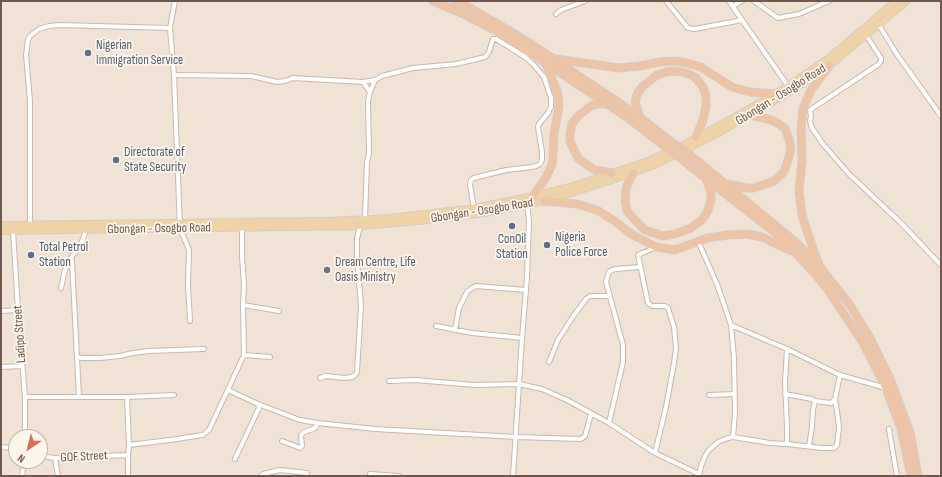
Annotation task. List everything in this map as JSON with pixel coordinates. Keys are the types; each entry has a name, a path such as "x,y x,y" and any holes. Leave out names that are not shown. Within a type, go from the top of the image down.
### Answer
{"highway":[{"path":"433,1 463,14 502,34 628,118 783,239 828,290 869,353 886,388 901,429 911,476"},
{"path":"454,1 465,5 528,42 640,117 689,154 790,237 820,267 850,305 870,338 891,380 910,432 918,476"},
{"path":"554,59 619,68 675,61 701,68 732,87 750,92 776,94"},
{"path":"533,196 545,179 552,165 554,133 559,104 558,94 546,64"},
{"path":"820,267 802,215 799,191 802,161 801,128 803,108 808,96 829,66"},
{"path":"640,117 636,102 637,94 643,86 657,75 666,72 674,71 691,74 702,86 706,98 703,120 696,137"},
{"path":"606,104 590,106 578,116 572,124 570,142 578,158 587,165 595,170 612,173"},
{"path":"724,183 739,187 754,188 774,181 784,172 791,150 785,129 772,120 750,115"},
{"path":"633,173 626,188 625,199 627,211 645,230 662,236 675,234 691,228 703,219 711,200 711,192 706,179"},
{"path":"544,201 577,204 597,210 631,234 656,247 675,250 707,238 747,234 762,237 796,253"}],"main road":[{"name":"Gbongan - Osogbo Road","path":"1,231 86,230 180,225 391,218 474,208 570,187 648,161 674,149 776,94 829,58 896,1"},
{"name":"Gbongan - Osogbo Road","path":"1,225 180,225 242,227 360,226 420,221 485,213 544,201 657,164 711,137 790,92 829,66 907,1"}],"street":[{"path":"175,1 170,28 174,75 180,225 189,250 188,285 190,321"},
{"path":"556,14 561,10 585,1"},
{"path":"666,1 688,28 695,29 742,20"},
{"path":"729,1 788,86"},
{"path":"733,6 742,1"},
{"path":"754,1 778,18 799,14 829,1"},
{"path":"30,224 30,101 26,55 30,36 39,29 60,25 170,28"},
{"path":"879,25 896,53 941,116"},
{"path":"866,35 881,58 881,61 879,64 810,110 812,116 810,121 812,128 823,144 849,174 901,223 941,265"},
{"path":"174,75 251,76 276,82 293,78 362,82 375,80 382,76 413,68 456,64 485,57 489,52 493,39 496,39 525,57 544,77 551,98 551,107 539,124 538,128 542,152 542,160 540,164 532,167 506,170 474,178 471,180 470,185 474,208"},
{"path":"364,219 367,162 369,153 368,101 375,80"},
{"path":"362,82 370,92"},
{"path":"513,476 526,290 529,221 528,204"},
{"path":"320,378 326,376 344,378 352,377 357,372 361,306 357,239 360,226"},
{"path":"129,444 203,435 209,430 244,355 242,227"},
{"path":"61,288 67,264 81,244 86,230"},
{"name":"Ladipo Street","path":"14,231 18,310 25,397 25,429"},
{"path":"698,241 717,284 731,325 735,394 733,437"},
{"path":"655,454 666,407 676,348 674,327 667,307 652,306 648,303 640,267 638,255 656,247"},
{"path":"71,258 79,397"},
{"path":"609,423 623,362 623,345 606,282 609,272 612,270 640,267"},
{"path":"455,330 460,308 467,292 472,288 476,286 526,290"},
{"path":"549,362 558,340 586,299 590,296 610,296"},
{"path":"243,305 279,311"},
{"path":"1,311 18,310"},
{"path":"731,325 787,349 840,375 886,388"},
{"path":"436,326 455,330 522,338"},
{"path":"77,357 100,358 149,351 204,349"},
{"path":"787,349 785,382 787,444"},
{"path":"244,355 270,357"},
{"path":"1,367 22,366"},
{"path":"389,381 415,380 475,385 519,384 542,388 609,423 655,454 699,475 705,456 712,446 718,442 733,437 770,443 834,448 837,445 839,427 835,400 840,375"},
{"path":"228,390 258,404 300,420 375,429 581,439 585,436 591,414"},
{"path":"710,395 735,394"},
{"path":"785,394 831,403 835,400"},
{"path":"25,397 127,397 174,395"},
{"path":"127,397 129,444 128,476"},
{"path":"809,446 815,401"},
{"path":"235,458 260,408 258,404"},
{"path":"282,441 300,448 302,446 301,434 315,428 318,423"},
{"path":"890,429 897,476"},
{"name":"GOF Street","path":"48,457 128,455"},
{"path":"55,458 58,476"},
{"path":"261,476 262,474 280,470 307,473"},
{"path":"370,474 399,476"}],"shaded area":[{"path":"1,1 941,1 941,476 1,476"}],"place":[{"name":"Nigerian Immigration Service","path":"88,53"},
{"name":"Directorate of State Security","path":"116,160"},
{"name":"ConOil Station","path":"512,226"},
{"name":"Nigeria Police Force","path":"547,245"},
{"name":"Total Petrol Station","path":"31,255"},
{"name":"Dream Centre, Life Oasis Ministry","path":"327,270"}]}
